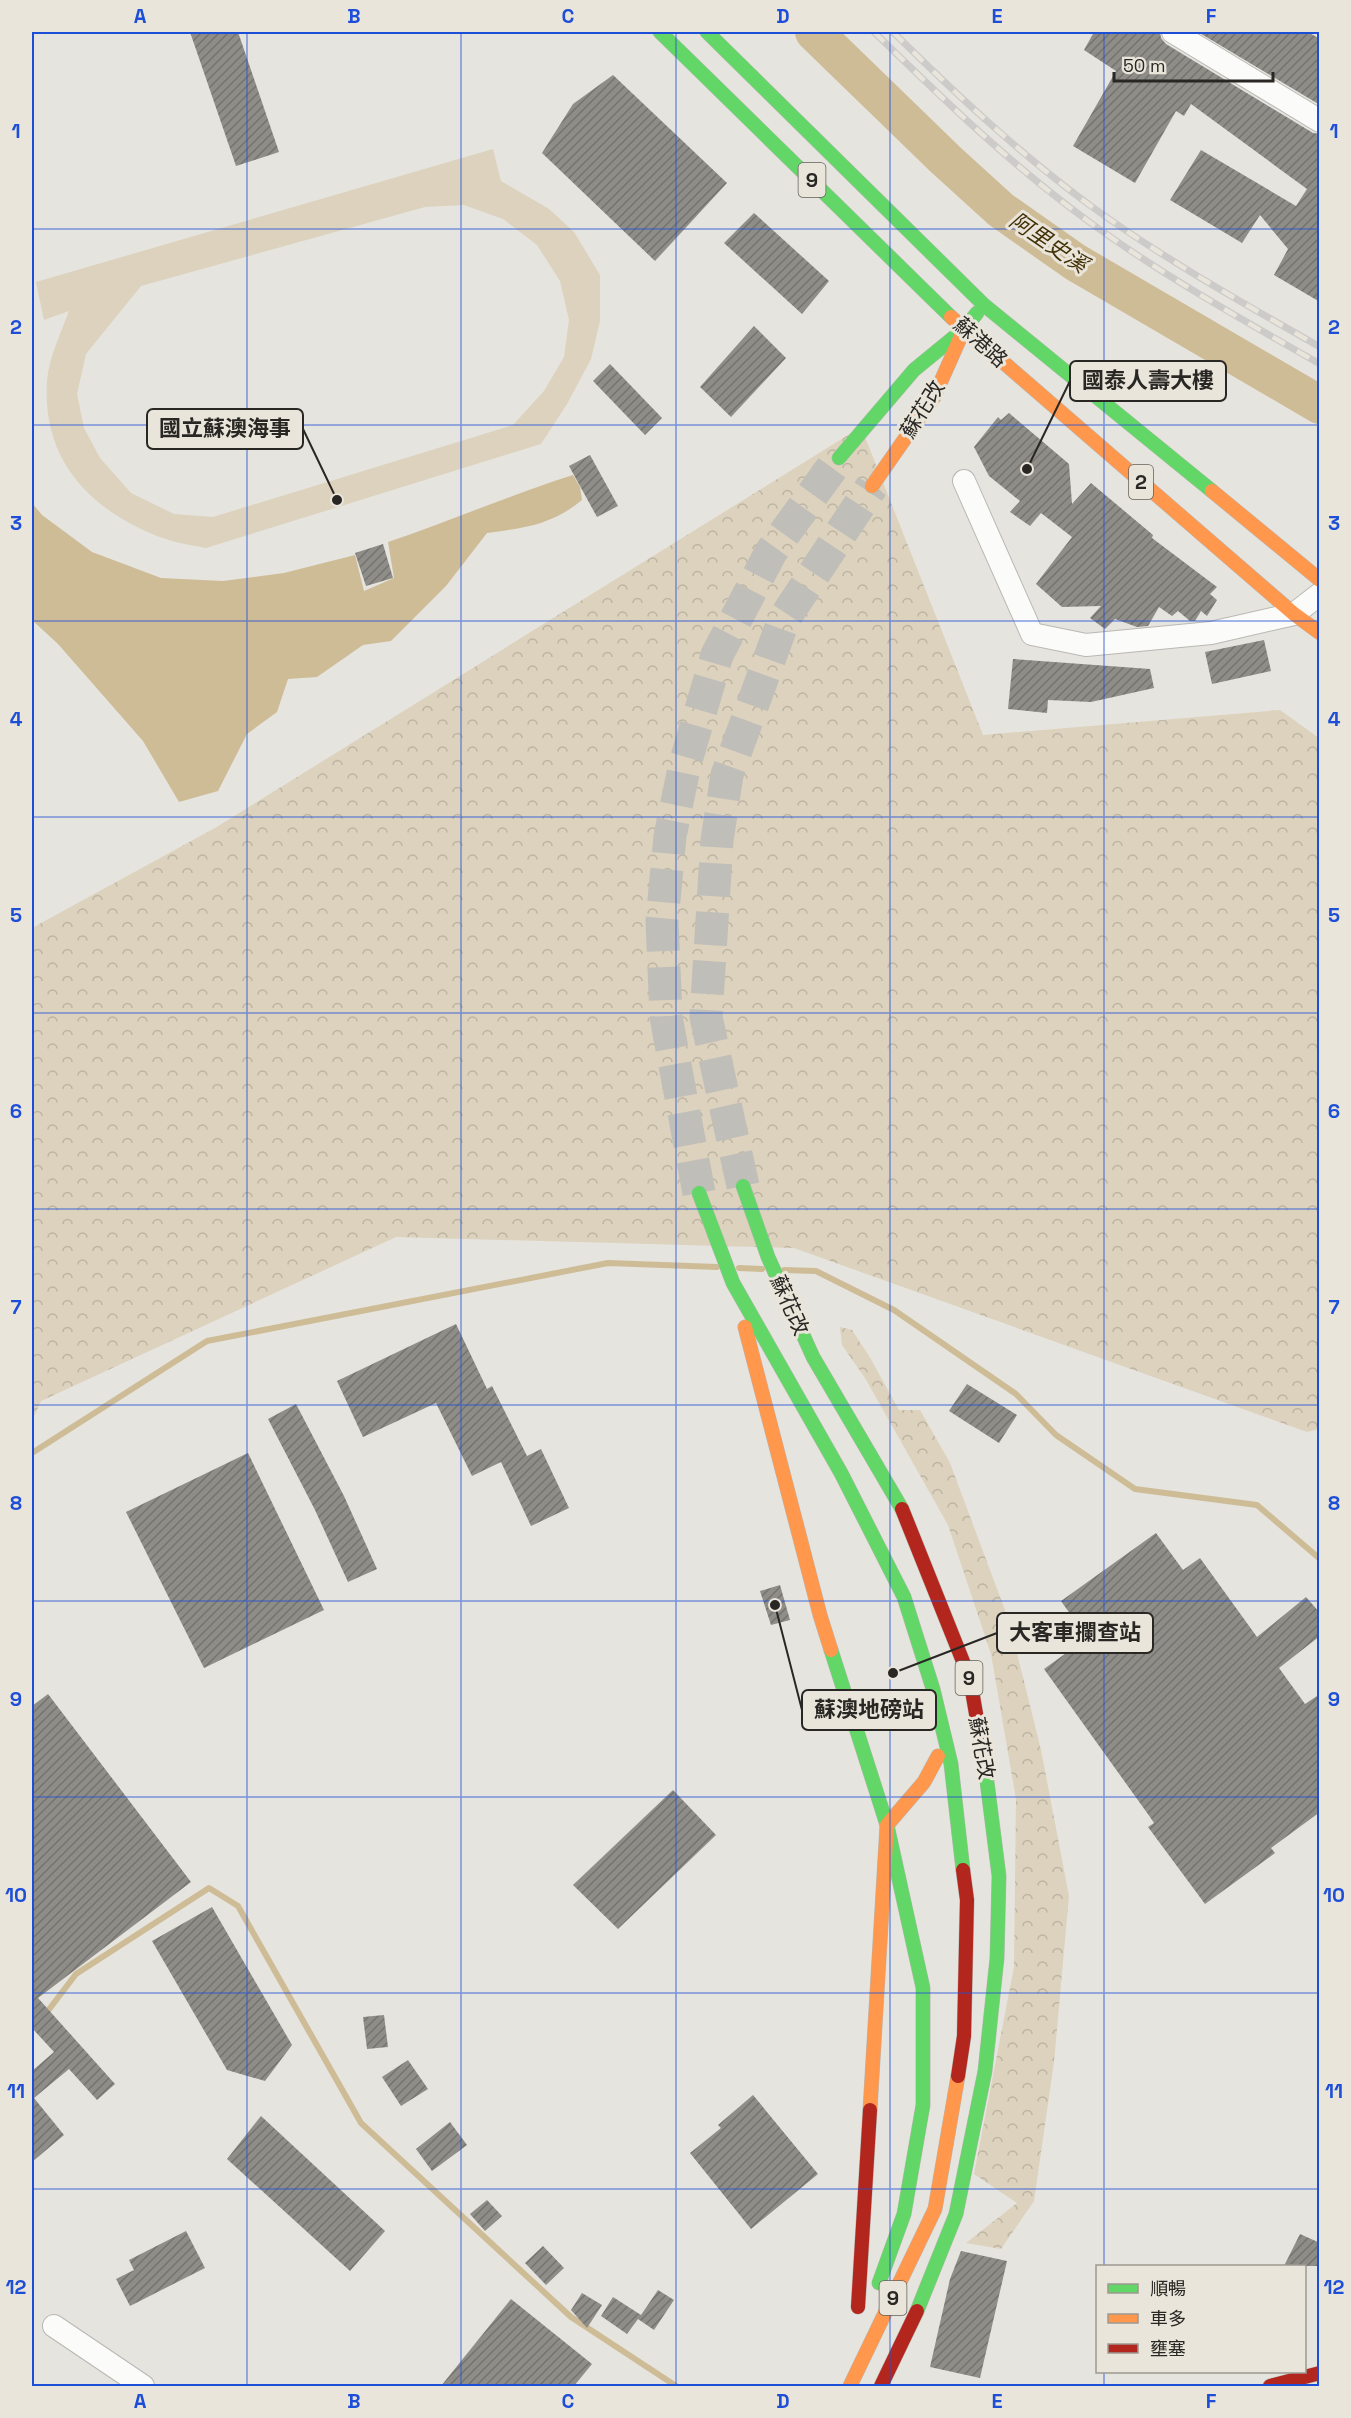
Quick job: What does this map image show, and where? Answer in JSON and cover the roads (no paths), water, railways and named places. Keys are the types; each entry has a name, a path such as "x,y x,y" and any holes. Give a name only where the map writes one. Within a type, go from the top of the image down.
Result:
{"main road":[{"name":"蘇港路","path":"660,32 964,329 1294,614 1320,633"},
{"name":"蘇港路","path":"707,32 984,305 1320,579"},
{"name":"蘇花改","path":"839,458 914,370 964,329 984,305"},
{"name":"蘇花改","path":"872,486 934,397 964,329"},
{"name":"蘇花改","path":"743,1186 768,1257 813,1357 907,1517 970,1679 989,1792 999,1888 997,1958 985,2071 956,2214 911,2326 881,2386"},
{"name":"蘇花改","path":"699,1193 733,1282 841,1473 904,1597 933,1689 951,1764 967,1900 964,2036 935,2209 850,2386"},
{"path":"733,1282 763,1352 806,1425 867,1541 913,1657 931,1718 960,1888 964,2036"},
{"path":"733,1282 820,1615 887,1825 923,1988 923,2105 904,2214 863,2322"},
{"path":"858,2307 887,1825 924,1782 938,1756"},
{"path":"837,2379 850,2354"},
{"path":"1270,2386 1320,2373"}],"street":[{"path":"1173,32 1320,121"},
{"path":"964,481 1032,634 1086,645 1211,633 1294,614 1320,594"},
{"path":"54,2326 143,2386"}],"waterway":[{"name":"阿里史溪","path":"814,32 1001,210 1075,262 1320,405"},
{"path":"32,1453 207,1341 608,1263 717,1267"},
{"path":"739,1268 762,1269"},
{"path":"784,1270 816,1271 894,1310 1016,1394 1056,1435 1135,1489 1257,1505 1320,1559"},
{"path":"44,2016 76,1974 209,1888 238,1906 361,2123 571,2317 676,2386"}],"tunnel":[{"path":"699,1193 666,1017 662,921 670,836 685,764 717,655 771,552 839,458"},
{"path":"743,1186 706,1017 717,840 727,775 784,619 872,486"}],"railway":[{"path":"874,32 1004,154 1088,221 1173,278 1320,364"},
{"path":"893,32 991,124 1095,209 1177,263 1320,347"}],"place":[{"name":"國泰人壽大樓","path":"1027,469"},
{"name":"國立蘇澳海事","path":"337,500"},
{"name":"蘇澳地磅站","path":"775,1605"},
{"name":"大客車攔查站","path":"893,1673"}]}
